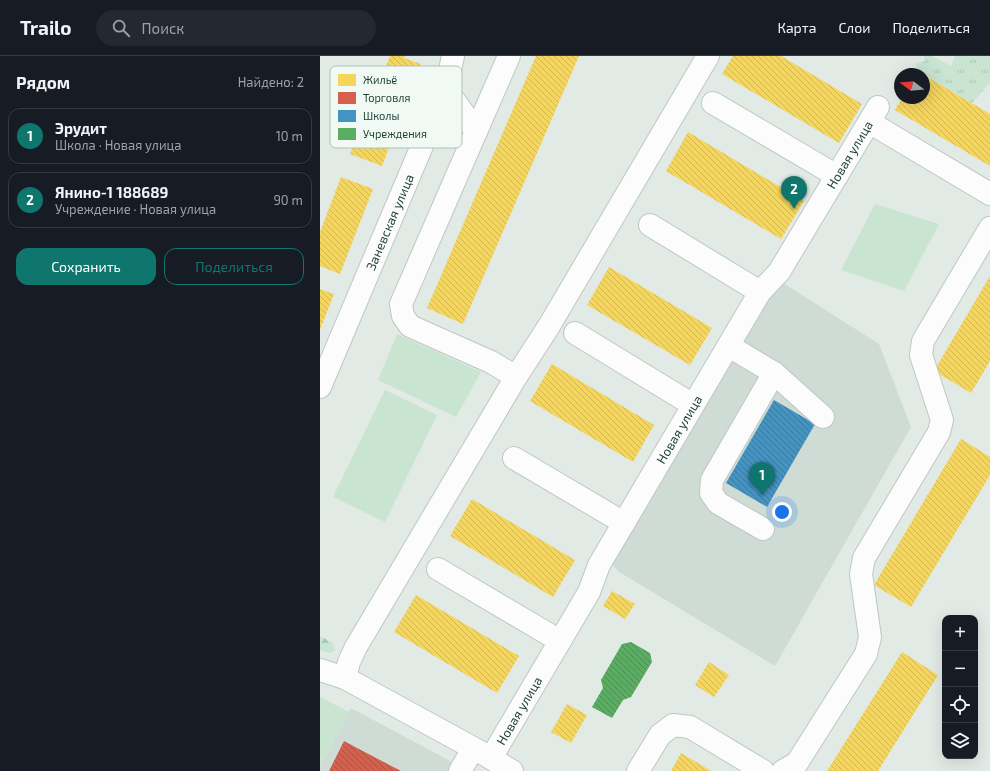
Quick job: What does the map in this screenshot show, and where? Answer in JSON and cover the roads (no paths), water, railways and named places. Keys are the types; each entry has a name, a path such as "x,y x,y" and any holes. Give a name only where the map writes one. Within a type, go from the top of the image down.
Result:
{"street":[{"name":"Заневская улица","path":"451,66 453,56"},
{"path":"508,56 401,304 403,316 410,326 491,362 516,377"},
{"path":"344,678 356,647 516,377 549,326 708,56"},
{"path":"713,103 837,176"},
{"path":"462,111 476,131"},
{"name":"Новая улица","path":"482,754 560,641 590,592 599,565 760,292 779,272 874,114 990,194"},
{"name":"Заневская улица","path":"320,387 421,148"},
{"path":"650,225 760,292"},
{"path":"783,771 797,763 866,654 870,637 861,574 864,558 939,432 942,420 921,355 923,341 990,228"},
{"path":"575,334 693,405"},
{"path":"729,346 774,373 823,417"},
{"path":"763,529 718,503 711,493 712,480 774,373"},
{"path":"514,458 624,523"},
{"path":"438,569 560,641"},
{"name":"Новая улица","path":"320,670 344,678 512,771"},
{"path":"638,771 660,735 673,725 690,727 763,771"},
{"path":"460,771 482,754"}],"place":[{"name":"Янино-1 188689","path":"794,209"},
{"name":"Эрудит","path":"762,495"}]}
